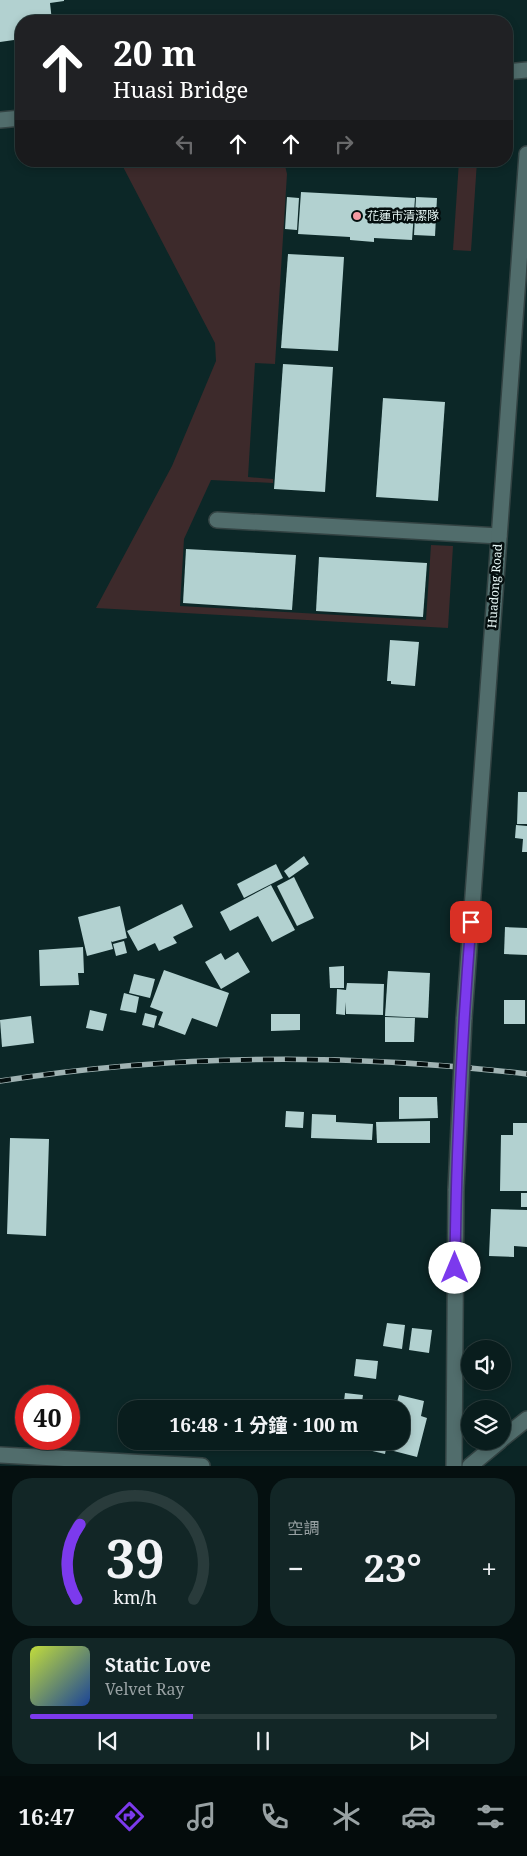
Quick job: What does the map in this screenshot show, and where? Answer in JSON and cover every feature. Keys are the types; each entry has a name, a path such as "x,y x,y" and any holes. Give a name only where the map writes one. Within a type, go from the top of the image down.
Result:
{"street":[{"path":"513,71 527,70"},
{"path":"0,120 15,119"},
{"name":"Huadong Road","path":"454,1466 456,1189 464,1018 527,154"},
{"path":"217,520 499,536"},
{"path":"511,1432 527,1419"},
{"path":"470,1466 489,1450"},
{"path":"0,1456 202,1466"}],"shaded area":[{"path":"123,167 285,167 287,174 275,364 255,363 248,477 273,479 273,483 211,480 184,539 180,606 426,620 431,545 453,546 448,628 96,608 172,466 216,361 215,343"},
{"path":"459,167 477,167 471,251 453,250"}],"building":[{"path":"0,0 64,0 50,3 51,15 15,15 15,40 0,42"},
{"name":"花蓮市清潔隊","path":"301,192 415,198 412,240 374,238 374,242 350,240 350,237 298,234"},
{"path":"287,197 299,198 297,230 285,229"},
{"path":"416,197 437,198 435,236 414,235"},
{"path":"288,254 344,257 338,351 281,348"},
{"path":"283,364 333,367 325,492 274,489"},
{"path":"383,398 445,402 438,501 376,497"},
{"path":"186,549 296,555 292,610 183,603"},
{"path":"319,557 427,563 423,617 316,611"},
{"path":"390,640 419,642 415,686 391,684 391,681 387,681"},
{"path":"518,792 527,792 527,824 517,824"},
{"path":"516,825 527,826 527,852 522,852 523,839 515,838"},
{"path":"304,856 309,864 289,878 284,871"},
{"path":"276,864 283,878 244,898 237,884"},
{"path":"294,877 314,918 297,926 277,886"},
{"path":"271,885 295,930 272,942 258,916 230,931 220,912"},
{"path":"182,904 193,927 173,937 177,943 159,951 155,943 138,951 127,931"},
{"path":"120,906 127,938 111,941 113,949 87,956 78,917"},
{"path":"505,927 527,928 527,955 504,954"},
{"path":"124,941 127,953 116,956 113,944"},
{"path":"83,947 84,973 78,973 79,985 40,986 39,950"},
{"path":"238,952 250,972 221,989 205,962 221,953 225,960"},
{"path":"344,966 344,988 330,988 329,967"},
{"path":"164,970 229,993 217,1027 192,1018 185,1035 158,1025 163,1012 150,1007"},
{"path":"388,971 430,973 428,1018 385,1016"},
{"path":"134,974 155,979 150,998 129,993"},
{"path":"347,983 384,984 383,1015 346,1014 345,1002 345,1015 336,1014 337,989 346,990"},
{"path":"124,993 139,997 136,1013 120,1010"},
{"path":"504,1000 525,1000 525,1024 504,1024"},
{"path":"90,1010 107,1014 103,1031 86,1028"},
{"path":"145,1013 157,1016 154,1028 142,1025"},
{"path":"271,1014 300,1014 300,1030 271,1031"},
{"path":"31,1016 34,1043 2,1047 0,1020"},
{"path":"385,1017 415,1018 414,1042 385,1042"},
{"path":"399,1097 437,1097 438,1118 399,1119"},
{"path":"286,1111 304,1112 303,1128 285,1127"},
{"path":"312,1114 336,1115 336,1122 373,1124 372,1140 311,1138"},
{"path":"430,1121 430,1143 377,1143 376,1122"},
{"path":"513,1123 527,1123 527,1191 500,1191 501,1135 513,1135"},
{"path":"10,1138 49,1139 46,1236 7,1234"},
{"path":"521,1193 527,1193 527,1207 521,1207"},
{"path":"491,1209 527,1210 527,1247 514,1246 514,1257 489,1256"},
{"path":"387,1323 405,1325 402,1349 383,1346"},
{"path":"412,1328 432,1330 429,1353 409,1350"},
{"path":"356,1359 378,1361 376,1379 354,1376"},
{"path":"345,1393 363,1395 362,1400 344,1400"},
{"path":"399,1395 424,1401 421,1416 427,1418 417,1457 390,1450 410,1450 410,1400 398,1400"},
{"path":"368,1450 386,1450 385,1454"}],"railway":[{"path":"0,1081 65,1072 131,1066 197,1061 263,1060 396,1062 527,1074"}],"place":[{"name":"花蓮市清潔隊","path":"357,216"}],"route":[{"path":"455,1268 456,1189 464,1018 471,922"}]}
